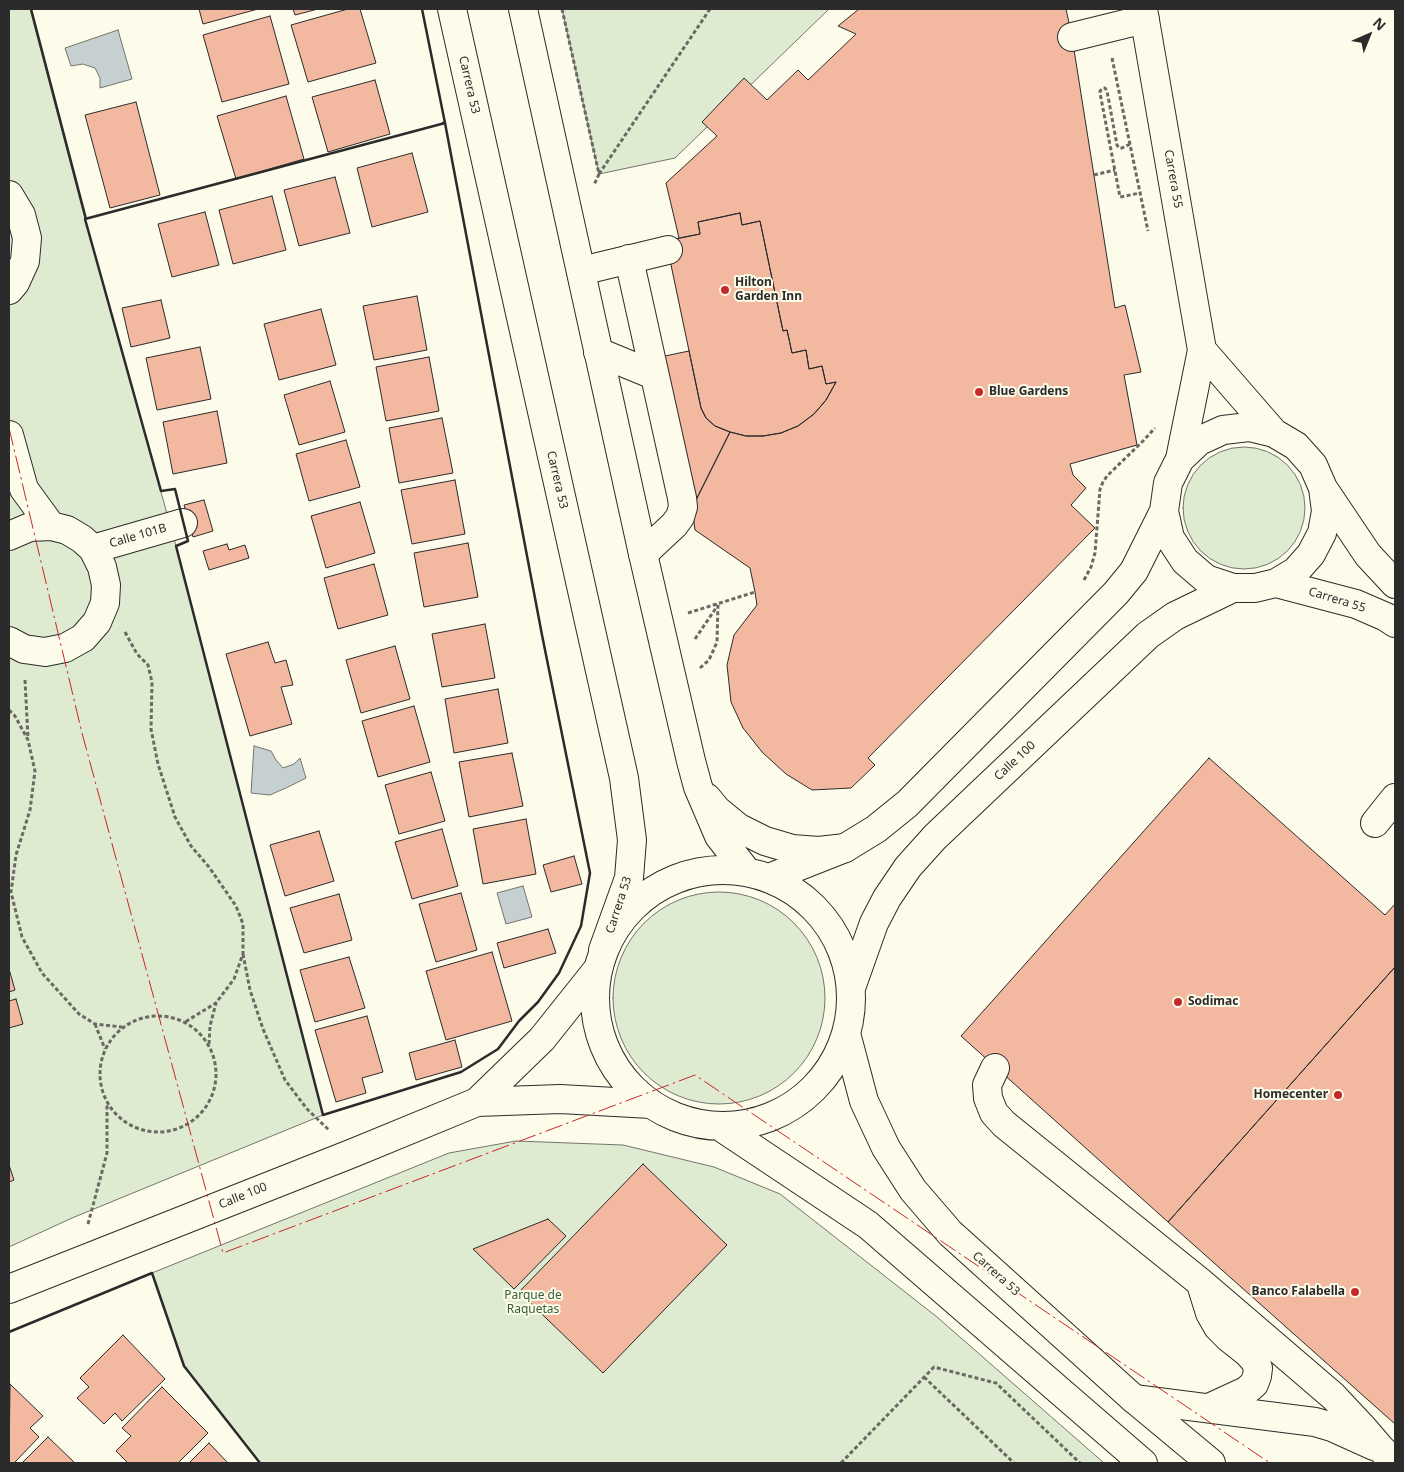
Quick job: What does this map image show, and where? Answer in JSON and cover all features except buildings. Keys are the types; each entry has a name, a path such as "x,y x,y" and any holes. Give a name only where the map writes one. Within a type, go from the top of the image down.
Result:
{"main road":[{"name":"Carrera 53","path":"452,9 624,778 632,840 629,878 600,960"},
{"path":"523,9 643,554 698,787 719,836 758,875"},
{"path":"1072,37 1106,29 1144,14"},
{"name":"Carrera 55","path":"1144,14 1202,350 1180,459"},
{"path":"9,195 21,215 26,238 25,261 15,283 9,290"},
{"path":"580,271 668,250"},
{"path":"629,259 683,507 680,517 674,525 643,554"},
{"path":"1202,350 1274,433"},
{"path":"598,352 654,375"},
{"path":"758,875 844,848 876,829 907,804 1116,593 1134,571 1164,511 1168,483 1180,459 1199,441 1223,430 1249,427 1274,433 1296,446 1313,465 1323,488 1368,554 1395,584"},
{"path":"9,435 24,489 51,526"},
{"path":"1164,511 1170,538 1185,562 1206,579 1233,588 1255,588 1276,583 1296,571 1311,554 1322,534 1326,511 1323,488"},
{"path":"10,535 24,489"},
{"name":"Calle 101B","path":"93,549 183,523"},
{"path":"10,535 30,527 51,526 67,530 82,539 93,549 102,567 106,585 105,603 97,622 83,638 65,648 45,652 16,645"},
{"name":"Carrera 55","path":"1276,583 1356,604 1395,623"},
{"name":"Calle 100","path":"852,985 874,923 887,898 908,867 935,837 1148,635 1175,616 1233,588"},
{"path":"698,787 717,810 739,828 765,841 792,849 819,851 844,848"},
{"path":"1375,823 1395,798"},
{"path":"718,870 758,875 794,891 816,909 833,932 845,958 852,985 851,1013 847,1037 832,1067 812,1092 785,1112 754,1124 721,1127 684,1121 651,1104 628,1084 610,1059 599,1031 594,1000 600,960 617,924 637,902 661,885 688,874 708,871 718,870"},
{"name":"Calle 100","path":"477,1102 542,1039 600,960"},
{"name":"Carrera 53","path":"847,1037 864,1101 886,1148 913,1190 950,1233 1134,1399 1211,1463"},
{"path":"995,1068 987,1086 988,1098 994,1113 1004,1124 1200,1282 1333,1396 1363,1428 1390,1452"},
{"name":"Calle 100","path":"9,1289 477,1102 560,1099 651,1104"},
{"path":"721,1127 868,1225 1143,1463"},
{"path":"1200,1282 1210,1313 1218,1328 1248,1353 1258,1368 1254,1384 1246,1391 1209,1408"},
{"path":"1134,1399 1315,1422 1332,1427 1390,1452"}],"path":[{"path":"562,9 599,174"},
{"path":"572,230 599,174 710,9"},
{"path":"1106,29 1150,240"},
{"path":"1130,144 1122,148 1119,148 1117,145 1107,91 1105,88 1102,88 1100,93 1120,197 1140,193"},
{"path":"1094,175 1115,170"},
{"path":"1081,585 1091,567 1095,553 1100,489 1103,482 1143,442 1158,423"},
{"path":"682,615 756,592"},
{"path":"105,603 131,640 137,654 148,665 152,682 151,728 158,764 175,817 191,846 209,867 236,906 243,924 243,954 250,990 263,1029 285,1080 307,1109 353,1153"},
{"path":"694,640 718,604"},
{"path":"694,671 709,660 714,651 718,632 718,604"},
{"path":"16,645 28,740 35,771 30,810 16,854 11,892 22,937 42,973 79,1014 95,1024 122,1027"},
{"path":"9,710 15,716 28,740"},
{"path":"209,1045 210,1026 216,1003 234,978 243,954"},
{"path":"185,1022 216,1003"},
{"path":"153,1016 170,1016 185,1022 199,1032 209,1045 215,1060 217,1077 214,1093 207,1108 195,1120 180,1128 164,1132 147,1132 131,1126 118,1116 107,1102 102,1090 101,1062 105,1049 112,1037 122,1027 137,1019 153,1016"},
{"path":"95,1024 105,1049"},
{"path":"77,1263 107,1153 107,1102"},
{"path":"841,1463 934,1367 996,1383 1080,1463"},
{"path":"924,1377 1014,1463"}],"green space":[{"path":"9,9 30,9 85,219 176,546 323,1115 72,1218 9,1247"},
{"path":"562,9 829,9 675,158 599,174"},
{"path":"1244,447 1268,451 1287,465 1301,484 1305,508 1301,532 1287,551 1268,565 1244,569 1220,565 1201,551 1187,532 1183,508 1187,484 1201,465 1220,451"},
{"path":"709,892 729,892 750,896 769,904 787,916 801,930 813,948 821,967 825,998 821,1029 813,1048 801,1066 787,1080 769,1092 750,1100 729,1104 709,1104 688,1100 669,1092 651,1080 637,1066 625,1048 617,1029 613,1008 613,988 617,967 625,948 637,930 651,916 669,904 688,896"},
{"name":"Parque de Raquetas","path":"516,1141 623,1145 714,1167 780,1194 937,1317 1104,1463 260,1463 184,1366 152,1273 449,1153"}],"shaded area":[{"path":"118,30 132,79 100,88 100,78 95,68 83,64 71,66 65,48"},
{"path":"254,746 271,751 283,768 294,764 300,758 306,778 270,795 251,793"},
{"path":"523,886 532,917 506,924 497,893"}],"wall":[{"path":"31,9 86,219"},
{"path":"422,9 445,123 443,123"},
{"path":"445,123 542,635 590,873 581,926 559,973 538,1002 519,1021 498,1049 461,1072 323,1115 176,546 188,541 175,489 161,491 85,219 445,123"},
{"path":"9,1332 152,1273 184,1366 260,1463"}],"power":[{"path":"9,428 82,733 223,1253 695,1075 1270,1463"}],"place":[{"name":"Hilton Garden Inn","path":"725,290"},
{"name":"Blue Gardens","path":"979,392"},
{"name":"Sodimac","path":"1178,1002"},
{"name":"Homecenter","path":"1338,1095"},
{"name":"Banco Falabella","path":"1355,1292"}]}
